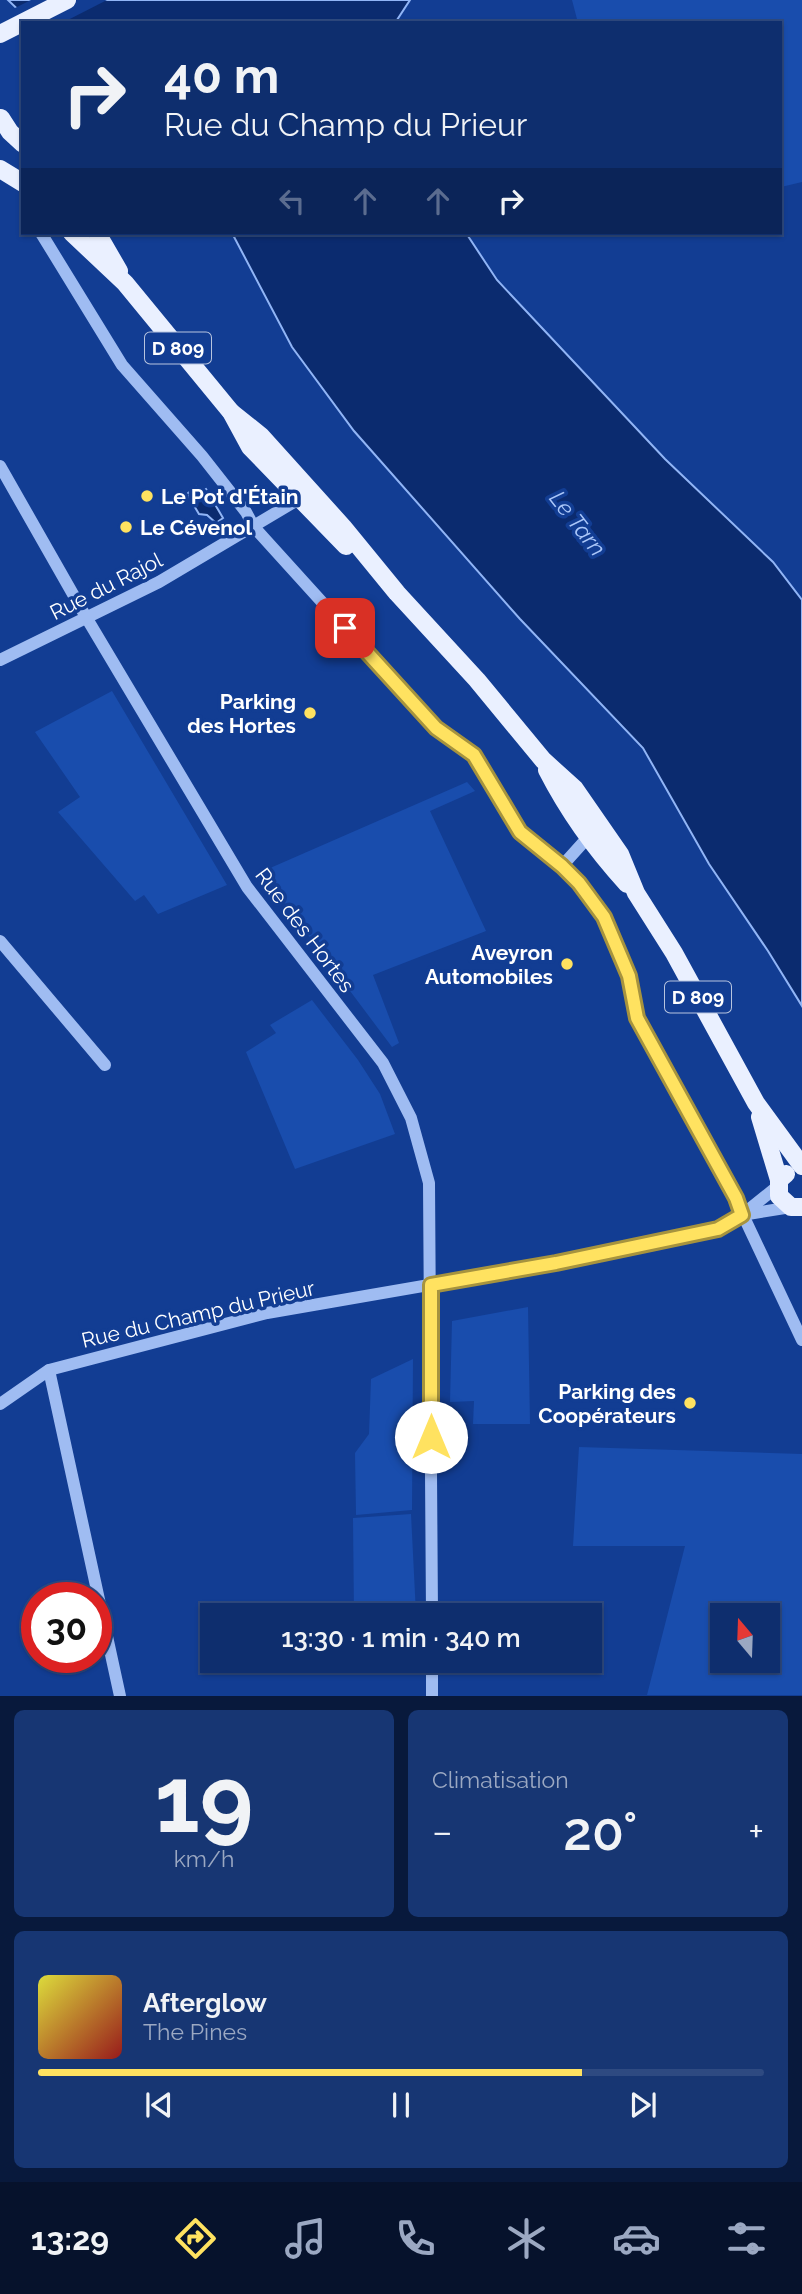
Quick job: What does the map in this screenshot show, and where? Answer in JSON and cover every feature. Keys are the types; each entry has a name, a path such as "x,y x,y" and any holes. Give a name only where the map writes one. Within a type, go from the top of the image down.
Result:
{"main road":[{"path":"25,21 67,0"},
{"path":"1,33 21,23"},
{"path":"0,114 10,132 21,142"},
{"path":"0,169 21,182"},
{"name":"D 809","path":"74,235 125,283 230,412 250,447 299,499 397,593"},
{"name":"D 809","path":"98,235 125,283"},
{"name":"D 809","path":"230,412 261,436 343,527 397,593 477,680 543,760 575,789 620,854 636,893 674,953 756,1104 802,1168"},
{"name":"D 809","path":"543,760 561,798 608,863 636,893"},
{"name":"D 809","path":"756,1104 779,1183"},
{"path":"798,1211 782,1201 779,1183 789,1171 802,1168"}],"street":[{"path":"42,235 122,365 202,456 246,512 254,527 436,728 474,755 520,832 579,883 604,917 629,976 637,1018 736,1198 802,1340"},
{"name":"Rue des Hortes","path":"0,466 86,618 247,887 383,1063 411,1118 429,1183 432,1603"},
{"name":"Rue du Rajol","path":"0,660 159,582 299,499"},
{"path":"562,866 589,836"},
{"path":"0,941 105,1065"},
{"name":"Rue du Champ du Prieur","path":"0,1404 50,1370 267,1313 556,1263 718,1229 742,1215 779,1183"},
{"name":"Rue du Champ du Prieur","path":"742,1215 798,1211"},
{"path":"50,1370 120,1696"},
{"path":"432,1673 432,1696"}],"shaded area":[{"path":"572,0 802,0 802,182 782,187 782,21 577,21"},
{"path":"112,691 227,885 158,914 144,895 135,901 58,812 80,797 35,732"},
{"path":"467,782 475,791 430,811 486,931 373,975 399,1043 392,1047 261,872"},
{"path":"312,1000 358,1060 380,1094 395,1134 295,1169 246,1052 276,1033 270,1025"},
{"path":"528,1307 530,1424 473,1424 474,1401 450,1402 452,1321"},
{"path":"413,1359 412,1510 356,1515 355,1453 369,1434 371,1379"},
{"path":"579,1447 802,1454 802,1695 647,1695 685,1546 573,1546"},
{"path":"411,1514 415,1603 354,1603 353,1518"}],"water":[{"path":"8,0 410,0 396,21 30,21"},
{"name":"Le Tarn","path":"233,235 467,235 497,280 665,459 773,562 802,600 802,1006 709,864 643,748 520,619 354,431 292,347"},
{"path":"196,487 200,492 206,489 223,518 216,523 207,515 199,514 187,494"}],"pier":[{"path":"31,0 107,0 66,21 25,21 13,9"}],"place":[{"name":"Le Pot d'Étain","path":"147,496"},
{"name":"Le Cévenol","path":"126,527"},
{"name":"Parking des Hortes","path":"310,713"},
{"name":"Aveyron Automobiles","path":"567,964"},
{"name":"Parking des Coopérateurs","path":"690,1403"}],"route":[{"path":"345,628 436,728 474,755 520,832 579,883 604,917 629,976 637,1018 736,1198 742,1215 718,1229 556,1263 431,1285 431,1437"}]}
